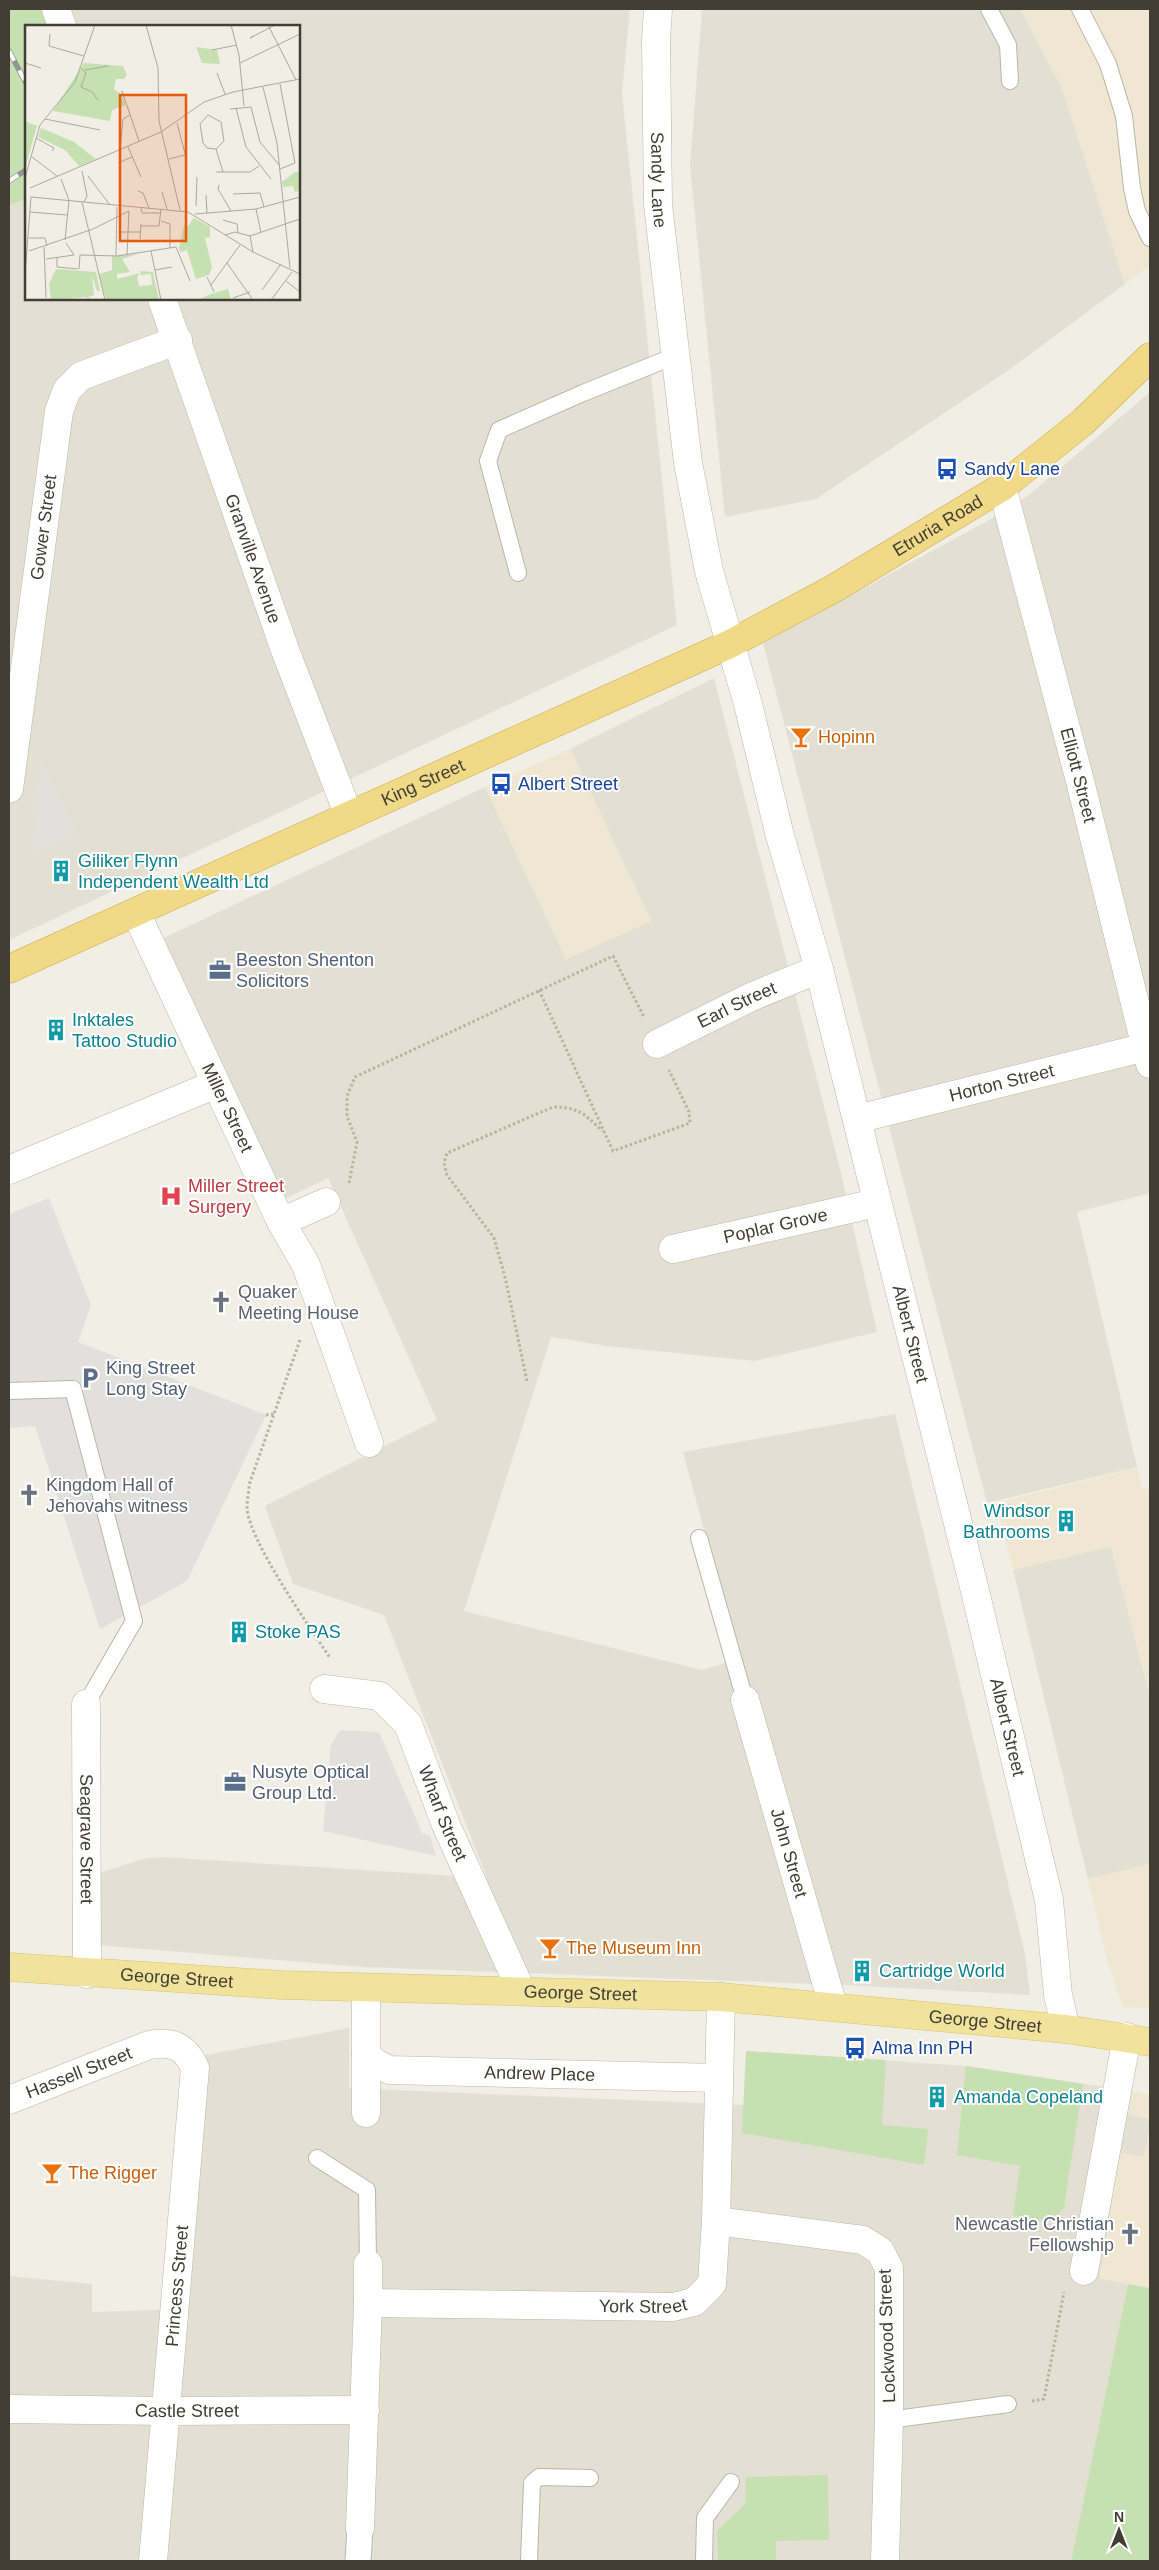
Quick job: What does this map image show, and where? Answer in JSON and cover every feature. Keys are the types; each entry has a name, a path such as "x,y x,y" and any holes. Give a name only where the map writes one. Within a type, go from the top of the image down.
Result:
{"highway":[{"name":"Etruria Road","path":"833,589 1002,487 1083,422 1150,357"},
{"name":"King Street","path":"9,969 730,644 833,589"}],"main road":[{"name":"George Street","path":"9,1967 88,1974 366,1988 521,1990 722,1997 1066,2029 1139,2040"}],"street":[{"path":"56,9 62,25"},
{"name":"Sandy Lane","path":"658,9 656,40 658,205 675,356 688,463 709,571 730,644"},
{"name":"Granville Avenue","path":"162,300 178,340 285,650 349,816"},
{"name":"Gower Street","path":"9,789 58,411 67,390 81,376 178,340"},
{"name":"Elliott Street","path":"1002,487 1080,781 1148,1056"},
{"name":"Albert Street","path":"730,644 748,704 780,836 819,969 876,1203 975,1590 1049,1900 1058,1995 1066,2029"},
{"name":"Miller Street","path":"136,913 281,1222 306,1265 368,1443"},
{"name":"Earl Street","path":"657,1044 751,997 819,969"},
{"name":"Horton Street","path":"857,1119 1148,1056"},
{"path":"9,1170 216,1084"},
{"path":"281,1222 326,1202"},
{"name":"Poplar Grove","path":"673,1248 876,1203"},
{"name":"Wharf Street","path":"324,1689 380,1696 408,1724 446,1825 521,1990"},
{"name":"John Street","path":"745,1700 833,2006"},
{"name":"Seagrave Street","path":"86,1704 88,1974"},
{"path":"366,1988 366,2113"},
{"name":"York Street","path":"368,2303 673,2307 694,2302 712,2284 716,2221 722,1997"},
{"path":"1084,2271 1139,2040"},
{"name":"Princess Street","path":"149,2045 165,2042 178,2046 190,2056 195,2068 152,2561"},
{"name":"Hassell Street","path":"9,2100 149,2045"},
{"name":"Andrew Place","path":"366,2054 374,2062 389,2070 720,2078"},
{"name":"Lockwood Street","path":"716,2221 863,2240 880,2251 889,2268 889,2420 885,2561"},
{"path":"358,2561 365,2410 368,2264"},
{"name":"Castle Street","path":"9,2409 166,2412 365,2410"}],"lane":[{"path":"989,9 1008,45 1010,81"},
{"path":"1080,9 1108,64 1124,116 1132,188 1137,211 1150,238"},
{"path":"518,573 488,461 499,430 582,393 675,356"},
{"path":"9,1391 74,1389 134,1621 86,1704"},
{"path":"699,1538 745,1700"},
{"path":"318,2158 367,2190 368,2264"},
{"path":"889,2420 1008,2404"},
{"path":"528,2561 532,2483 539,2477 590,2478"},
{"path":"704,2561 705,2518 731,2482"}],"path":[{"path":"326,1202 345,1196 354,1168 357,1142 347,1116 347,1096 354,1076 539,990 613,956 689,1112 690,1123 614,1151 539,990"},
{"path":"527,1381 506,1277 494,1238 447,1175 444,1163 447,1153 553,1107 571,1107 587,1116 605,1133"},
{"path":"316,1296 249,1485 247,1509 256,1536 281,1582 352,1692"},
{"path":"266,1415 274,1414"},
{"path":"1008,2404 1044,2399 1066,2279 1084,2271"}],"shaded area":[{"path":"51,9 630,9 622,93 677,625 9,940 9,205 25,199 25,300 300,300 300,25 58,25"},
{"path":"702,9 1020,9 1062,88 1125,284 1013,367 816,499 725,517 690,166"},
{"path":"1020,9 1150,9 1150,266 1125,284 1062,88"},
{"path":"1150,392 1150,1193 1077,1212 1137,1467 987,1503 763,643 989,520 1029,495"},
{"path":"714,678 840,1169 877,1332 755,1361 607,1346 551,1337 464,1611 702,1670 739,1659 683,1452 895,1414 1025,1954 1030,1995 845,1985 364,1967 96,1945 96,1874 143,1859 162,1857 487,1878 384,1615 293,1584 265,1506 437,1420 328,1178 276,1203 155,942 485,787 566,959 651,921 570,749"},
{"path":"570,749 651,921 566,959 485,787"},
{"path":"40,760 76,833 32,852"},
{"name":"King Street Long Stay","path":"49,1198 91,1305 78,1342 266,1415 187,1581 100,1629 35,1426 9,1428 9,1214"},
{"name":"Windsor Bathrooms","path":"1137,1468 1143,1489 1150,1488 1150,1696 1111,1546 1013,1570 996,1503"},
{"path":"1111,1546 1150,1696 1150,1864 1088,1879 1013,1570"},
{"path":"340,1730 379,1732 422,1833 430,1836 436,1856 323,1831 331,1745"},
{"path":"1150,1864 1150,2008 1123,2007 1107,1960 1088,1879"},
{"path":"349,2028 349,2088 744,2105 747,2051 966,2066 1132,2091 1128,2114 1150,2119 1150,2128 1144,2157 1120,2153 1100,2278 1128,2284 1071,2561 9,2561 9,2276 92,2284 92,2312 188,2309 206,2055"},
{"path":"1132,2091 1150,2095 1150,2119 1128,2114"},
{"path":"1150,2128 1150,2288 1100,2278 1120,2153 1144,2157"}],"green space":[{"path":"9,9 51,9 58,25 25,25 25,199 9,205"},
{"path":"746,2051 886,2060 882,2125 928,2129 924,2165 742,2133"},
{"path":"966,2066 1083,2084 1064,2208 1056,2217 1037,2220 1013,2215 1020,2166 957,2155"},
{"path":"1128,2284 1150,2288 1150,2561 1071,2561"},
{"path":"828,2475 829,2540 776,2541 776,2561 718,2561 717,2531 745,2504 746,2477"}],"railway":[{"path":"9,51 25,81"},
{"path":"9,181 25,171"}],"place":[{"name":"Sandy Lane","path":"947,469"},
{"name":"Hopinn","path":"801,737"},
{"name":"Albert Street","path":"501,784"},
{"name":"Giliker Flynn Independent Wealth Ltd","path":"61,871"},
{"name":"Beeston Shenton Solicitors","path":"220,970"},
{"name":"Inktales Tattoo Studio","path":"56,1030"},
{"name":"Miller Street Surgery","path":"171,1196"},
{"name":"Quaker Meeting House","path":"221,1302"},
{"name":"King Street Long Stay","path":"90,1378"},
{"name":"Kingdom Hall of Jehovahs witness","path":"29,1495"},
{"name":"Windsor Bathrooms","path":"1066,1521"},
{"name":"Stoke PAS","path":"239,1632"},
{"name":"Nusyte Optical Group Ltd.","path":"235,1782"},
{"name":"The Museum Inn","path":"550,1948"},
{"name":"Cartridge World","path":"862,1971"},
{"name":"Alma Inn PH","path":"855,2048"},
{"name":"Amanda Copeland","path":"937,2097"},
{"name":"The Rigger","path":"52,2173"},
{"name":"Newcastle Christian Fellowship","path":"1130,2234"}]}
